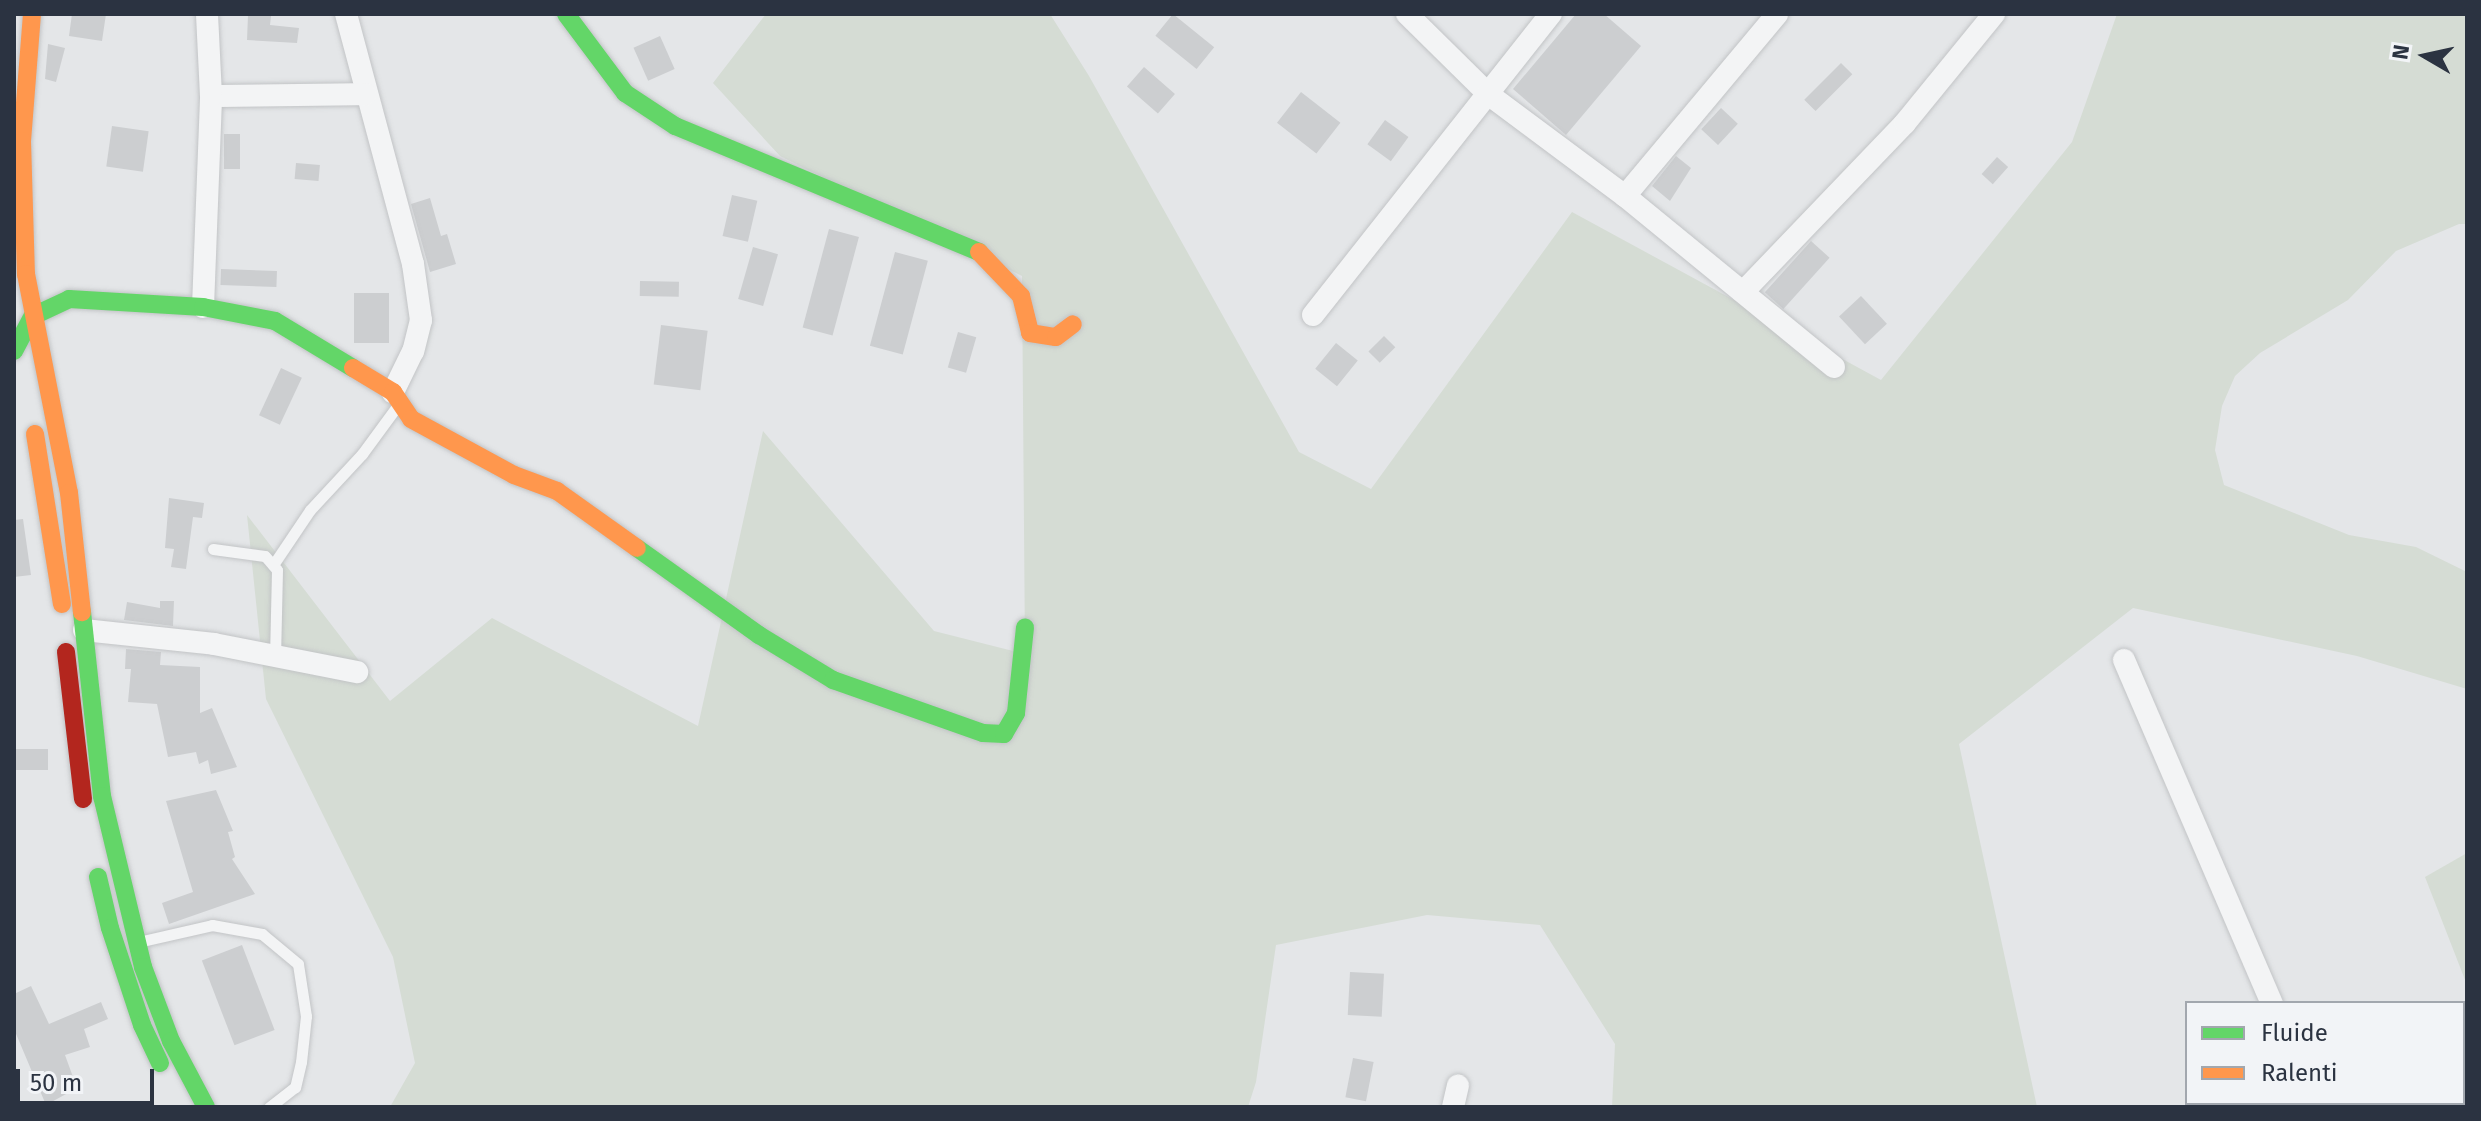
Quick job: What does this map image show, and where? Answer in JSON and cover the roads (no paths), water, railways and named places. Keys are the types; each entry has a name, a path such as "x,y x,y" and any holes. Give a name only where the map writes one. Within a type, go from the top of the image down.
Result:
{"street":[{"path":"14,14 14,29"},
{"path":"32,14 22,141 25,260 33,316 69,493 74,742 87,825"},
{"path":"203,307 211,96 207,14"},
{"path":"346,14 413,264 421,320 397,397"},
{"path":"566,14 625,93 675,126 982,253 1021,296 1030,333 1056,337 1073,324"},
{"path":"1407,14 1488,94 1625,196 1834,367"},
{"path":"1313,315 1551,14"},
{"path":"1625,196 1777,14"},
{"path":"1743,292 1905,123 1994,14"},
{"path":"211,96 365,94"},
{"path":"15,345 33,316 69,299 203,307 275,321 397,397 411,419 514,475 557,491 759,635 833,680 983,733 1004,734 1016,713 1025,627"},
{"path":"14,322 15,345 23,372"},
{"path":"32,417 102,796 136,942 171,1041 206,1107"},
{"path":"70,627 214,644 357,672"},
{"path":"2124,660 2271,1001"},
{"path":"93,853 110,928 142,1025 170,1085"}],"lane":[{"path":"273,565 310,510 362,454 397,397"},
{"path":"213,549 265,556 277,570 275,656"},
{"path":"136,942 212,925 262,934 298,964 306,1016 301,1062 295,1087 269,1107"}]}
